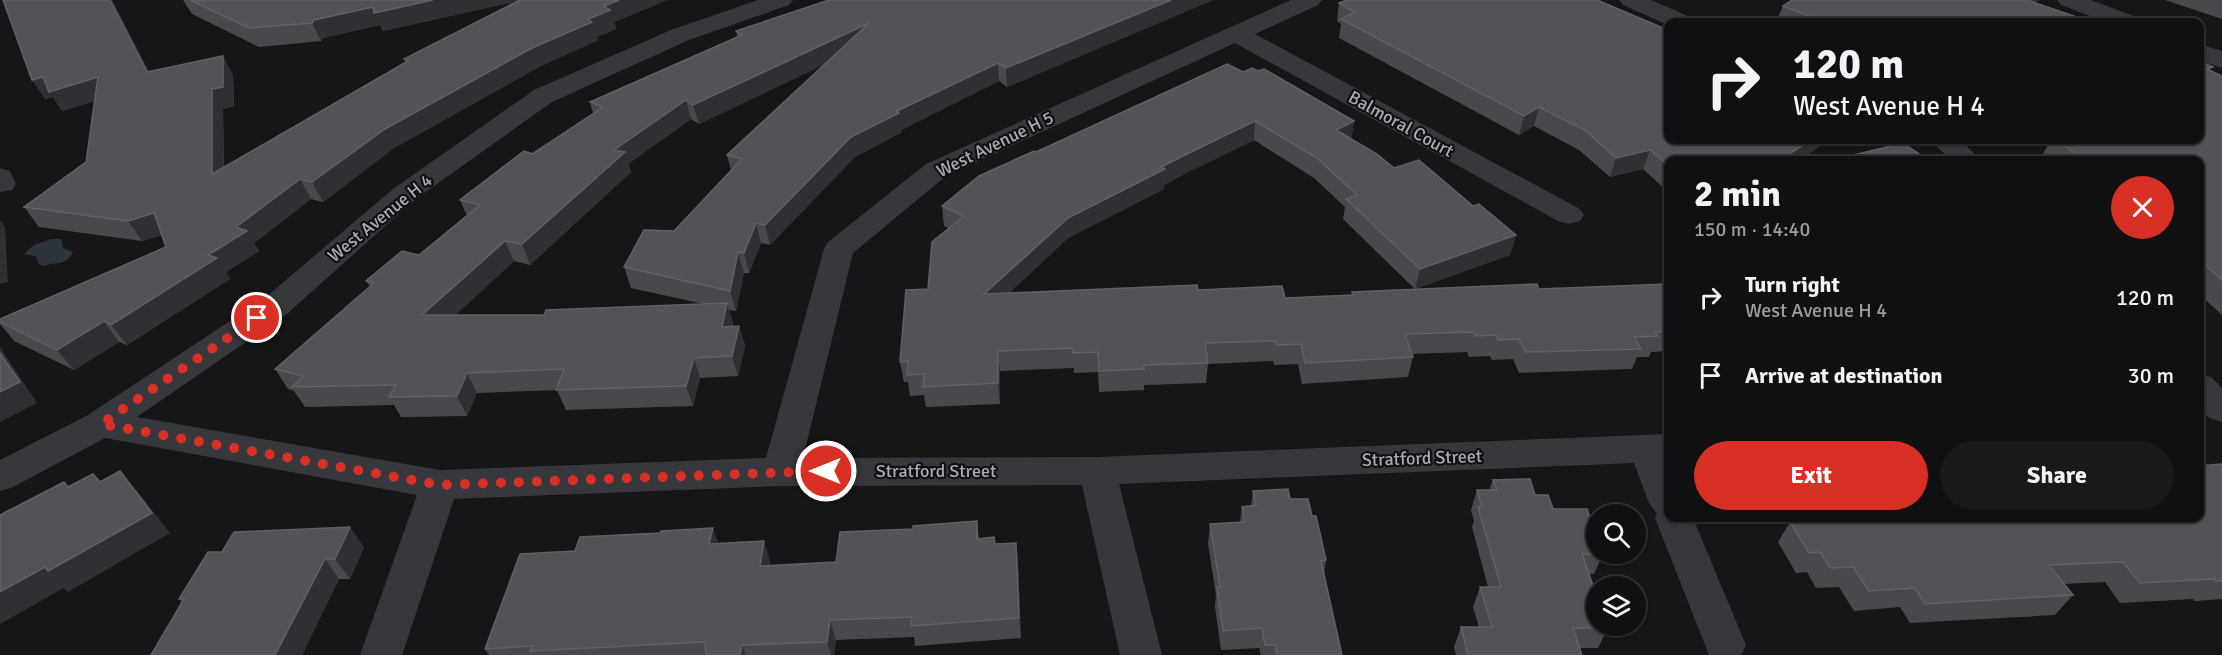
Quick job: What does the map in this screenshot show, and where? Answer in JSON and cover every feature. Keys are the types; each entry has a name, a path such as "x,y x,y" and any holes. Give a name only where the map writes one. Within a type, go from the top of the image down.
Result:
{"street":[{"name":"West Avenue H 4","path":"0,477 101,424 277,305 403,195 543,96 680,35 781,0"},
{"name":"West Avenue H 5","path":"781,472 839,249 936,170 1311,0"},
{"path":"1631,0 1672,18"},
{"path":"2069,0 2116,18"},
{"name":"Balmoral Court","path":"1234,33 1569,215"},
{"path":"2204,53 2222,60"},
{"path":"1949,144 1962,156"},
{"path":"2204,391 2222,409"},
{"path":"2204,417 2222,416"},
{"name":"Stratford Street","path":"101,424 440,485 781,472 1097,471 1657,449"},
{"path":"1657,449 1664,483"},
{"path":"1097,471 1141,655"},
{"path":"381,655 440,485"},
{"path":"1676,522 1725,645"}],"shaded area":[{"path":"51,239 61,239 63,248 73,252 67,260 43,266 38,263 36,256 24,254 34,245"}],"building":[{"path":"3,0 110,0 147,72 223,56 223,87 212,89 212,174 408,61 404,59 520,0 619,0 604,6 610,10 588,19 592,22 532,48 385,129 312,182 300,179 236,227 247,231 208,255 217,258 111,325 104,321 57,350 0,322 0,319 166,247 154,213 128,221 24,207 86,162 98,77 49,92 43,77 32,80"},
{"path":"190,0 433,0 374,13 373,7 314,20 312,23 249,28"},
{"path":"829,0 1171,0 1006,68 998,63 897,111 899,113 851,137 765,225 756,223 744,253 738,252 730,291 624,267 644,230 674,231 742,159 727,155 869,23 693,105 686,100 614,150 625,152 522,244 505,241 422,315 544,315 546,310 727,303 722,327 739,326 732,356 694,358 686,386 556,390 564,369 467,373 457,396 389,397 396,385 292,387 303,376 275,369 374,283 366,281 402,251 419,255 480,205 460,200 524,151 533,154 603,107 590,102 742,35 736,31"},
{"path":"1347,0 1597,0 1664,28 1664,144 1805,144 1786,156 1664,156 1664,162 1650,150 1616,158 1585,130 1539,107 1524,116 1341,19 1355,12 1339,3"},
{"path":"1792,0 2027,0 2079,18 1814,18 1783,6"},
{"path":"2204,63 2213,67 2207,69 2222,76 2222,280 2204,264 2204,156 2078,156 2062,144 2204,144"},
{"path":"1227,64 1243,72 1252,68 1258,71 1264,69 1354,121 1336,130 1377,154 1394,168 1419,160 1473,206 1479,204 1516,235 1420,269 1346,199 1357,195 1317,158 1255,121 1161,167 1165,169 1068,218 984,294 1197,285 1198,290 1282,286 1285,298 1353,295 1352,292 1537,284 1539,289 1664,284 1664,331 1655,332 1658,336 1634,337 1641,349 1525,352 1519,339 1498,340 1496,335 1475,336 1473,332 1405,334 1413,357 1305,363 1301,344 1277,345 1276,341 1205,343 1208,363 1144,365 1144,369 1099,371 1098,352 1073,353 1073,348 998,351 998,383 923,387 924,374 907,375 908,361 900,362 906,290 928,289 932,242 964,216 942,206 979,176"},
{"path":"1904,144 1922,156 1849,156"},
{"path":"0,353 20,382 0,392"},
{"path":"2222,464 2222,581 2214,579 2140,583 2123,562 2049,565 2073,595 1925,604 1915,588 1869,591 1853,567 1830,568 1820,552 1809,553 1790,522 2204,522 2204,466"},
{"path":"120,471 152,513 48,571 45,567 0,592 0,515 64,482 68,487 93,474 100,482"},
{"path":"1530,479 1535,495 1548,495 1553,509 1586,509 1586,554 1582,554 1590,576 1586,576 1586,628 1573,628 1582,655 1468,655 1461,627 1492,627 1480,587 1501,587 1478,507 1482,507 1477,490 1497,490 1493,480"},
{"path":"1288,489 1290,499 1308,499 1312,516 1316,516 1326,560 1321,561 1342,655 1277,655 1275,645 1265,645 1262,628 1223,631 1217,587 1220,587 1210,524 1245,522 1242,507 1256,505 1253,491"},
{"path":"977,521 977,539 994,537 995,544 1016,543 1019,618 911,626 912,617 830,620 827,642 742,645 740,655 706,655 705,642 530,651 532,646 485,649 520,554 575,551 580,537 713,528 709,544 764,541 760,566 836,562 840,532 913,529 913,526"},
{"path":"350,527 335,559 325,559 275,655 151,655 184,599 179,599 208,552 222,552 234,532"}],"route":[{"path":"257,318 101,424 440,485 826,471"}]}
